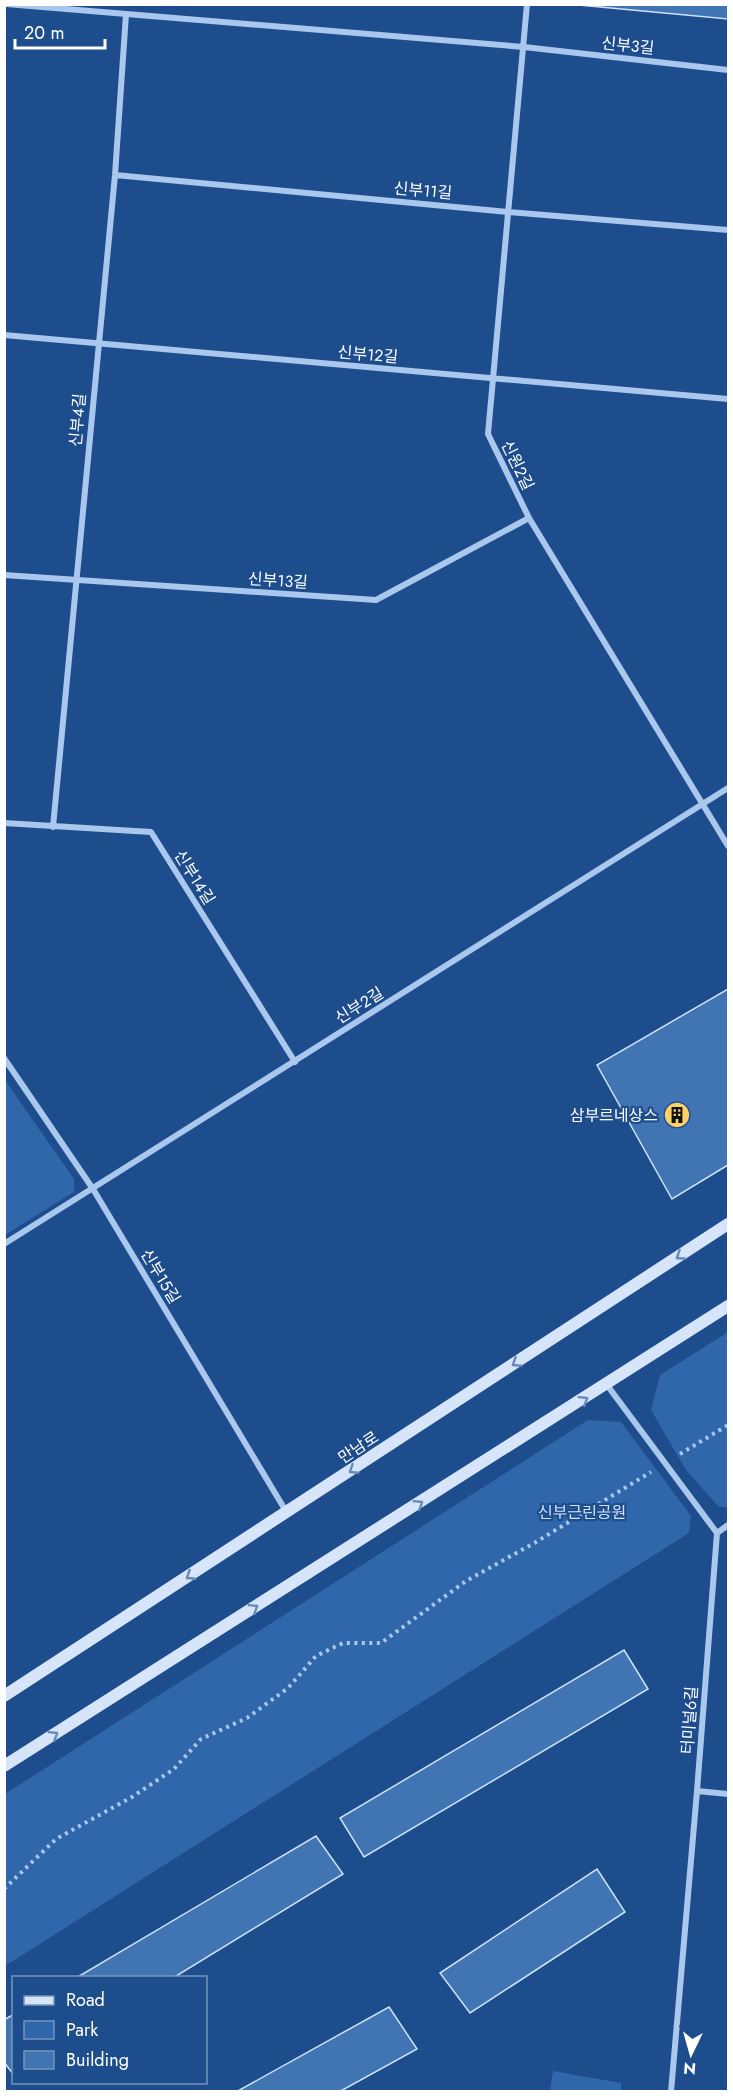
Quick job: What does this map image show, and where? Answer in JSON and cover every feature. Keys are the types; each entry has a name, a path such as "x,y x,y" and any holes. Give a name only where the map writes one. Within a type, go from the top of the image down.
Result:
{"main road":[{"name":"만남로","path":"4,1696 729,1224"},
{"path":"4,1766 729,1306"}],"street":[{"name":"신부3길","path":"6,4 524,48 729,70"},
{"name":"신원2길","path":"527,4 488,434 529,518 729,846"},
{"name":"신부4길","path":"53,827 97,344 115,175 126,14"},
{"name":"신부11길","path":"115,175 729,230"},
{"name":"신부12길","path":"4,335 729,399"},
{"name":"신부13길","path":"4,575 376,600 529,518"},
{"name":"신부2길","path":"4,1244 729,788"},
{"name":"신부14길","path":"4,823 151,832 295,1062"},
{"name":"신부15길","path":"4,1058 93,1189 287,1513"},
{"path":"606,1385 717,1533 729,1525"},
{"name":"터미널6길","path":"670,2091 717,1533"},
{"path":"697,1791 729,1794"}],"path":[{"path":"4,1889 56,1839 132,1797 174,1769 201,1739 247,1718 288,1688 316,1656 343,1643 381,1643 466,1581 536,1542 729,1425"}],"green space":[{"path":"5,1080 74,1179 74,1192 5,1235"},
{"path":"728,1332 728,1508 718,1506 686,1470 651,1410 660,1375"},
{"name":"신부근린공원","path":"588,1420 621,1422 691,1516 689,1533 5,1966 5,1794"},
{"path":"553,2071 621,2083 621,2091 550,2091"}],"building":[{"path":"728,4 728,19 579,5"},
{"name":"삼부르네상스","path":"728,989 728,1165 672,1199 597,1065"},
{"path":"624,1650 648,1689 364,1857 340,1818"},
{"path":"316,1836 343,1874 176,1976 79,1976"},
{"path":"597,1869 625,1912 470,2013 440,1973"},
{"path":"389,2007 417,2049 339,2092 236,2092"},
{"path":"12,2015 12,2073 4,2062 4,2020"}],"place":[{"name":"삼부르네상스","path":"677,1115"}]}
